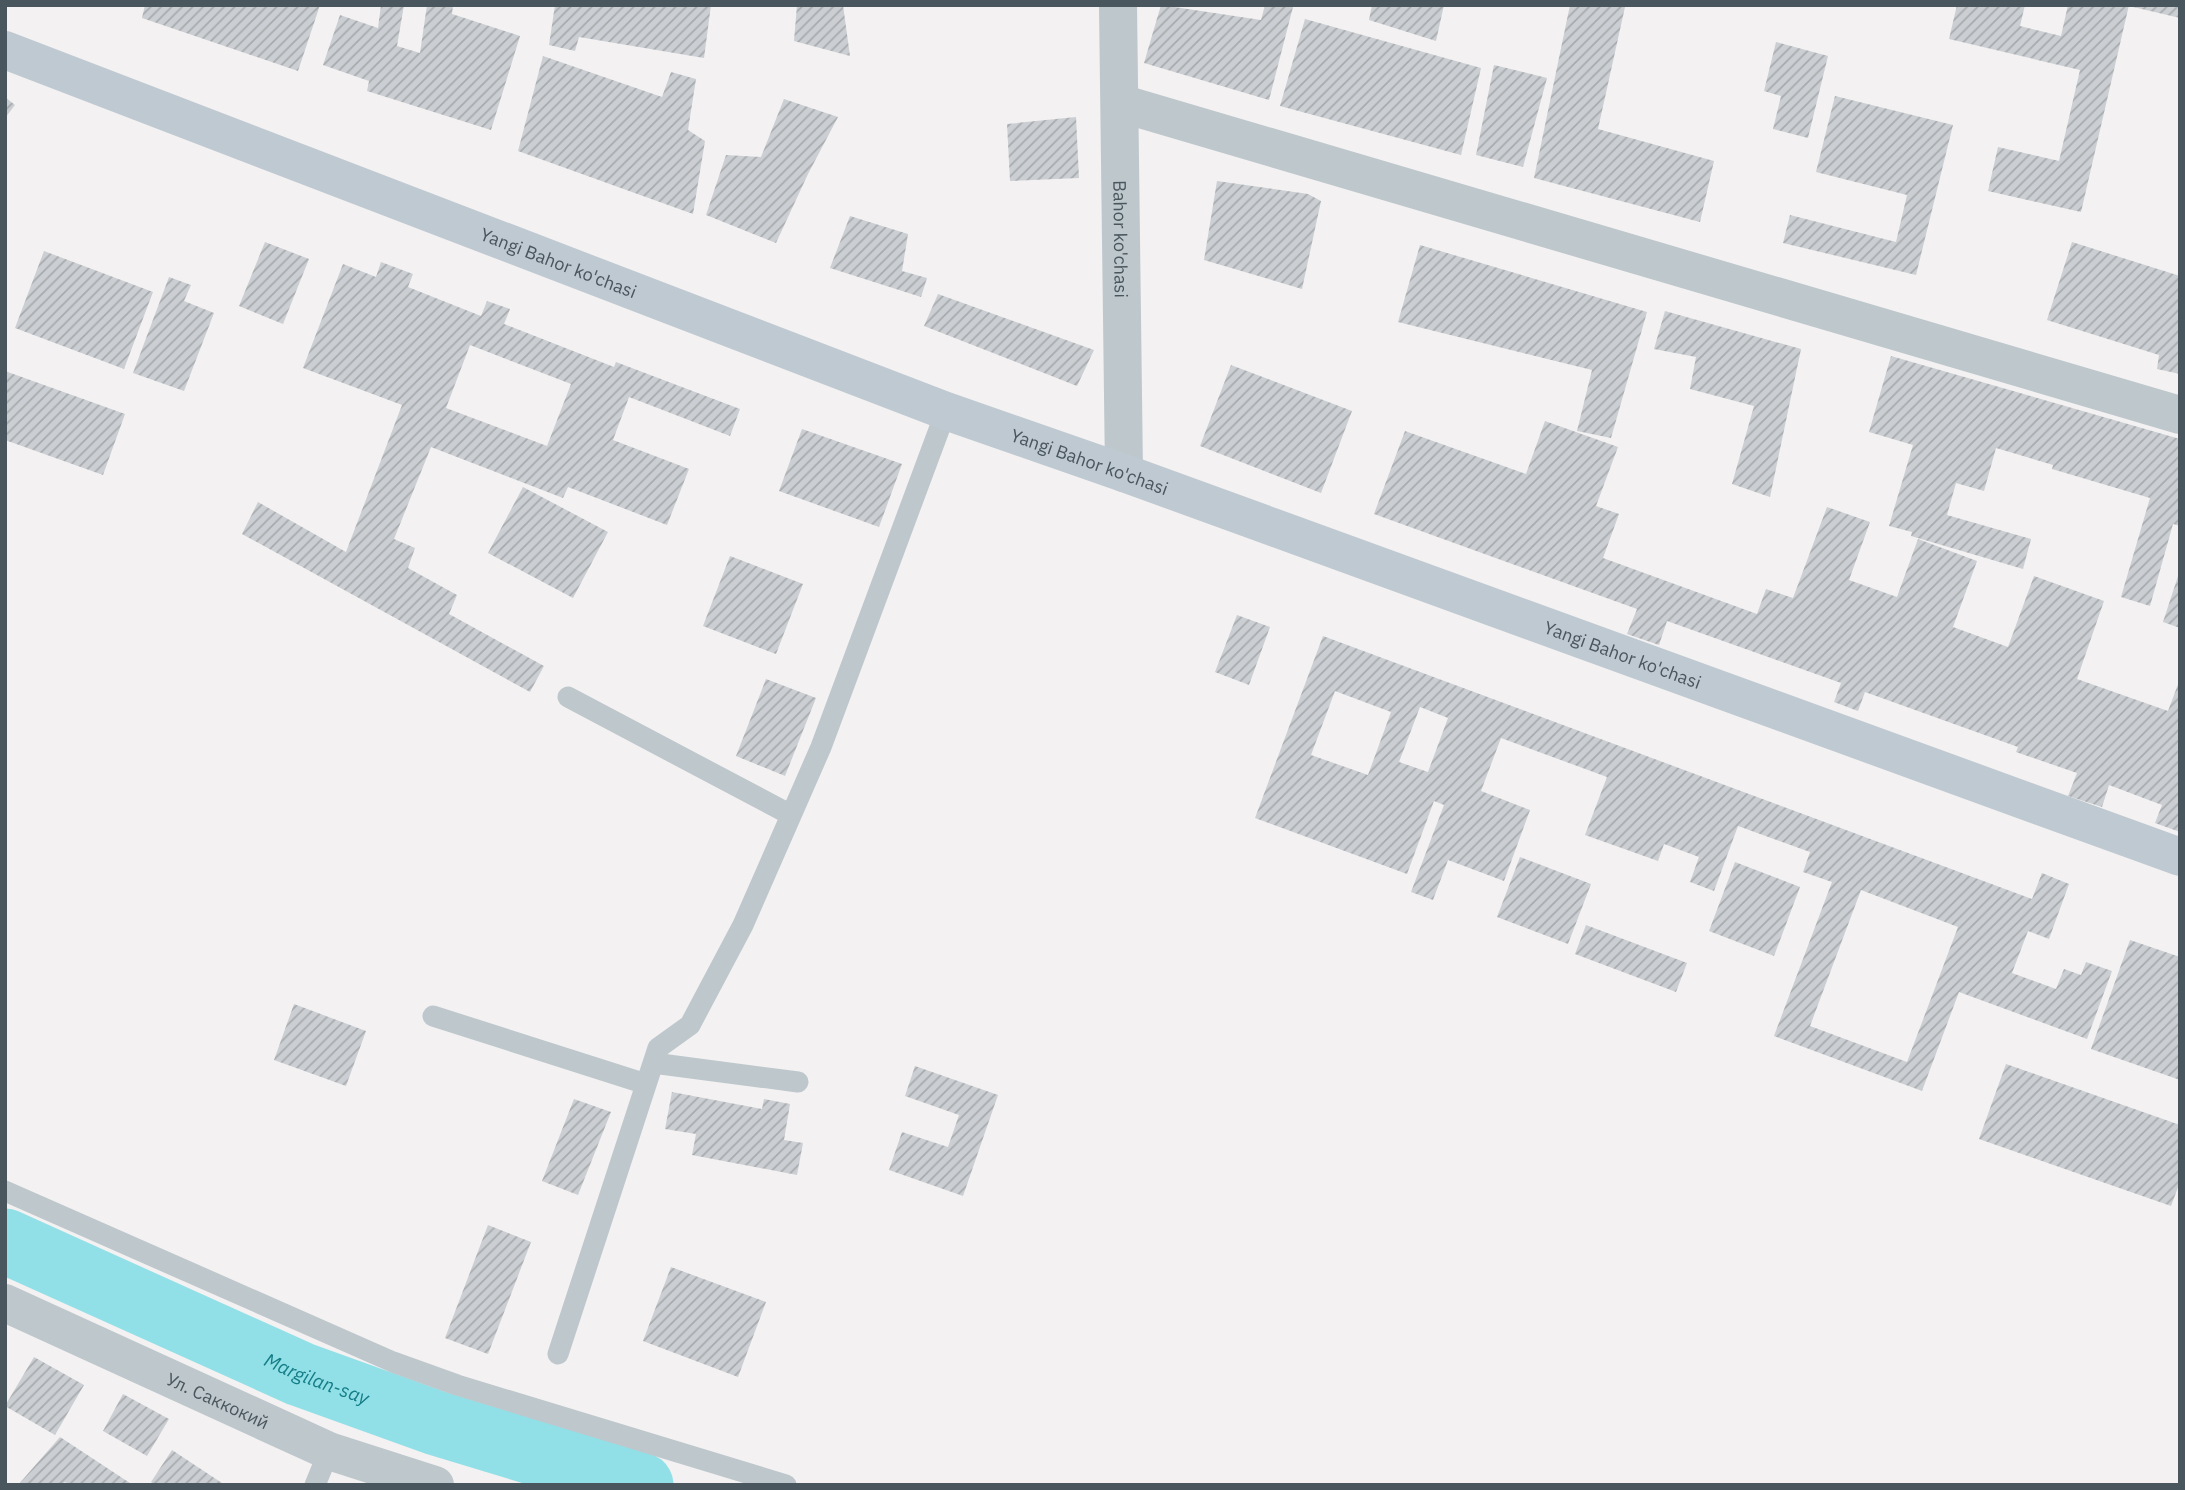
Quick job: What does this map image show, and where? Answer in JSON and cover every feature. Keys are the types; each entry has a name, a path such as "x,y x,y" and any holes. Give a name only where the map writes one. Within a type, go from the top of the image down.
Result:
{"street":[{"name":"Bahor ko'chasi","path":"1118,5 1124,473"},
{"name":"Yangi Bahor ko'chasi","path":"5,50 946,411 1124,473 2180,857"},
{"path":"1120,103 2180,415"},
{"name":"Ул. Саккокий","path":"5,1303 322,1468 435,1485"}],"lane":[{"path":"558,1354 658,1048 690,1025 743,925 821,747 946,411"},
{"path":"568,697 791,815"},
{"path":"433,1016 646,1084"},
{"path":"653,1063 798,1082"},
{"path":"5,1191 393,1362 457,1385 786,1485"}],"building":[{"path":"145,5 320,5 298,71 142,18"},
{"path":"381,5 404,5 397,46 420,53 427,5 453,5 452,14 520,36 491,130 367,91 369,81 323,65 340,15 378,28"},
{"path":"555,5 711,5 704,58 579,37 575,51 549,45"},
{"path":"797,5 843,5 850,56 794,41"},
{"path":"1161,5 1261,20 1265,5 1293,7 1269,100 1144,63"},
{"path":"1372,5 1444,5 1436,41 1369,20"},
{"path":"1570,5 1625,7 1598,129 1714,161 1700,222 1534,178"},
{"path":"1957,5 2025,5 2020,26 2061,36 2068,5 2129,5 2081,212 1988,191 1998,147 2059,161 2080,70 1949,39"},
{"path":"2180,5 2180,18 2129,6"},
{"path":"1305,19 1481,68 1461,155 1280,106"},
{"path":"1776,42 1828,56 1808,138 1773,129 1781,96 1764,91"},
{"path":"543,56 662,97 671,72 696,79 688,130 705,141 693,214 518,151"},
{"path":"1494,65 1547,78 1523,167 1476,155"},
{"path":"1835,96 1953,125 1916,275 1783,243 1790,215 1896,242 1907,195 1816,172"},
{"path":"5,97 15,105 5,118"},
{"path":"784,99 838,117 776,243 706,215 726,155 761,157"},
{"path":"1076,117 1079,178 1010,181 1007,124"},
{"path":"1217,181 1308,194 1321,201 1302,289 1204,260"},
{"path":"850,216 908,234 902,271 927,278 921,297 830,268"},
{"path":"265,242 309,259 283,324 239,306"},
{"path":"2072,242 2180,276 2180,374 2157,369 2159,355 2047,320"},
{"path":"1420,245 1647,312 1611,438 1577,431 1592,370 1398,322"},
{"path":"44,251 153,292 124,369 15,328"},
{"path":"381,262 413,274 408,287 481,316 487,301 510,309 504,324 614,367 616,362 740,409 730,436 629,397 613,440 689,469 667,525 568,487 563,498 431,447 394,539 415,548 408,568 457,595 449,614 544,666 530,692 242,534 258,502 346,552 402,405 303,368 343,264 376,277","holes":["470,345 571,384 547,446 446,408"]},
{"path":"169,277 191,285 184,301 214,313 184,391 133,373"},
{"path":"938,294 1094,350 1077,386 924,326"},
{"path":"1665,311 1801,349 1770,497 1732,484 1754,406 1690,389 1696,357 1654,349"},
{"path":"1891,356 2180,439 2180,526 2173,524 2150,606 2121,597 2150,498 2052,469 2053,465 1996,448 1984,491 1956,483 1947,515 2031,539 2023,569 1911,536 1912,532 1889,526 1913,445 1869,432"},
{"path":"1231,365 1352,411 1321,493 1200,446"},
{"path":"5,371 125,414 103,475 5,440"},
{"path":"1545,421 1618,447 1596,506 1619,514 1603,558 1757,614 1766,589 1793,598 1827,507 1870,522 1849,580 1897,597 1918,539 1977,561 1953,627 2008,647 2034,576 2104,601 2077,679 2168,711 2180,679 2180,832 2155,823 2162,805 2109,785 2102,807 2068,796 2077,773 2016,752 2018,747 1865,692 1858,711 1834,702 1841,683 1667,621 1659,645 1627,634 1637,609 1374,514 1405,431 1526,474"},
{"path":"802,429 902,464 879,527 779,491"},
{"path":"523,487 608,532 573,598 488,553"},
{"path":"730,556 803,584 776,654 703,626"},
{"path":"2180,573 2180,628 2163,622"},
{"path":"1237,615 1270,627 1249,685 1215,672"},
{"path":"1323,636 2032,899 2042,873 2069,884 2049,939 2028,931 2012,973 2056,989 2064,969 2081,975 2086,962 2112,971 2087,1039 1959,992 1922,1091 1774,1036 1832,882 1803,872 1810,852 1738,826 1714,891 1690,882 1699,857 1664,844 1658,861 1585,835 1607,777 1501,738 1481,791 1530,810 1504,881 1448,860 1433,900 1411,892 1444,805 1434,801 1407,874 1255,818","holes":["1335,691 1391,712 1368,775 1311,755","1420,707 1448,718 1428,772 1399,762","1861,890 1958,927 1907,1062 1810,1026"]},
{"path":"766,679 816,698 785,776 736,756"},
{"path":"1520,857 1591,884 1568,944 1497,917"},
{"path":"1735,862 1800,887 1774,956 1709,931"},
{"path":"1586,925 1687,963 1676,992 1575,954"},
{"path":"2130,940 2180,957 2180,1080 2091,1049"},
{"path":"294,1004 366,1031 346,1086 274,1060"},
{"path":"2006,1064 2180,1125 2180,1182 2171,1206 1979,1139"},
{"path":"915,1066 998,1095 963,1196 889,1170 902,1132 948,1147 959,1115 905,1096"},
{"path":"672,1092 762,1109 764,1099 790,1104 784,1140 803,1143 797,1175 692,1155 696,1134 665,1129"},
{"path":"574,1099 611,1112 578,1195 542,1181"},
{"path":"488,1225 531,1242 488,1354 445,1338"},
{"path":"671,1267 766,1302 738,1377 643,1341"},
{"path":"34,1357 84,1385 55,1435 5,1406"},
{"path":"123,1394 169,1419 147,1456 103,1431"},
{"path":"60,1437 133,1485 69,1485 65,1482 62,1485 18,1485"},
{"path":"172,1450 222,1483 221,1485 155,1485 151,1482"}],"waterway":[{"name":"Margilan-say","path":"5,1241 300,1374 436,1423 641,1485"}]}
